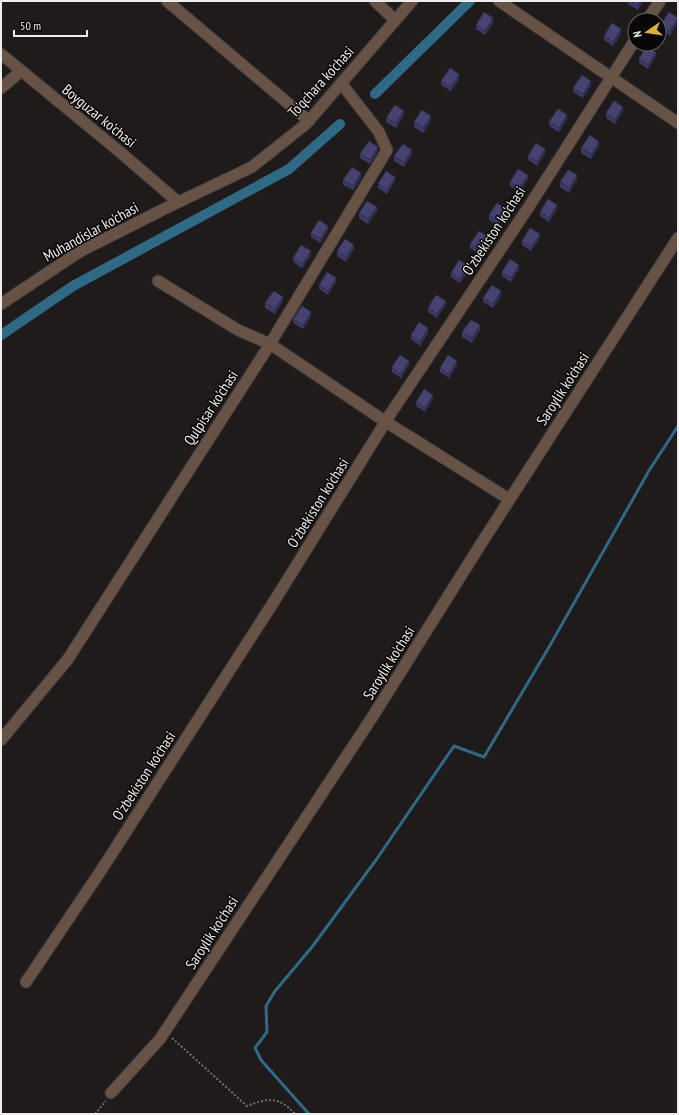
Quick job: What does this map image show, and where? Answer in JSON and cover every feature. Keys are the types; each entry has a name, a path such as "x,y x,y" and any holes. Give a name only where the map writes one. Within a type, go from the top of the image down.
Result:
{"street":[{"path":"167,1 309,121"},
{"path":"375,1 395,20"},
{"name":"To'qchara ko'chasi","path":"178,202 252,167 309,121 412,1"},
{"path":"499,1 678,123"},
{"path":"653,12 660,1"},
{"name":"O'zbekiston ko'chasi","path":"26,982 102,869 269,609 386,422 528,208 627,52"},
{"name":"Boyguzar ko'chasi","path":"1,54 178,202"},
{"path":"1,88 21,71"},
{"name":"Qulpisar ko'chasi","path":"1,740 68,659 270,344 387,150 379,132 341,83"},
{"name":"Muhandislar ko'chasi","path":"1,304 79,252 178,202"},
{"name":"Saroylik ko'chasi","path":"111,1093 160,1039 373,716 509,500 678,238"},
{"path":"158,281 238,330 270,344 386,422 509,500"}],"path":[{"path":"165,1031 247,1106 263,1100 276,1100 288,1106 295,1114"},
{"path":"95,1114 111,1093"}],"building":[{"path":"631,1 640,1 638,5"},
{"path":"484,12 493,18 485,31 476,25"},
{"path":"669,12 678,18 670,31 667,29 667,15"},
{"path":"612,23 621,29 613,42 604,36"},
{"path":"643,52 656,52 648,65 639,59"},
{"path":"450,68 459,74 451,87 441,81"},
{"path":"582,75 591,81 583,94 573,88"},
{"path":"614,101 623,107 615,119 606,113"},
{"path":"395,105 404,111 396,123 386,118"},
{"path":"558,109 567,115 559,128 549,122"},
{"path":"422,110 431,116 423,128 414,122"},
{"path":"590,135 599,142 591,154 581,148"},
{"path":"369,141 378,147 370,160 360,154"},
{"path":"536,143 545,149 537,162 528,156"},
{"path":"403,144 412,150 404,163 394,156"},
{"path":"352,167 361,173 353,186 343,180"},
{"path":"518,169 528,175 519,188 510,182"},
{"path":"568,170 577,175 569,188 560,182"},
{"path":"386,171 395,177 387,190 378,184"},
{"path":"548,199 557,205 549,218 540,212"},
{"path":"367,201 377,207 368,219 359,213"},
{"path":"497,203 506,209 498,221 489,215"},
{"path":"319,220 328,226 320,239 311,233"},
{"path":"530,228 540,234 531,247 522,241"},
{"path":"479,231 488,237 480,250 470,244"},
{"path":"345,239 354,245 346,257 337,251"},
{"path":"301,245 311,251 302,264 293,258"},
{"path":"510,259 519,265 511,278 502,272"},
{"path":"459,260 469,266 460,279 451,273"},
{"path":"327,272 336,278 328,291 319,285"},
{"path":"492,285 501,291 493,304 483,298"},
{"path":"274,291 283,297 275,309 265,303"},
{"path":"436,295 446,301 437,314 428,308"},
{"path":"302,306 311,312 303,325 293,319"},
{"path":"471,320 480,325 472,338 462,332"},
{"path":"419,322 428,328 420,341 411,335"},
{"path":"400,355 409,361 401,374 392,367"},
{"path":"448,355 457,361 449,374 440,368"},
{"path":"424,389 433,395 425,408 416,402"}],"waterway":[{"path":"375,94 470,1"},
{"path":"1,335 73,286 289,169 340,124"},
{"path":"309,1114 261,1060 255,1048 267,1032 266,1006 275,991 312,947 376,860 454,746 484,757 549,647 650,469 678,426"}]}
